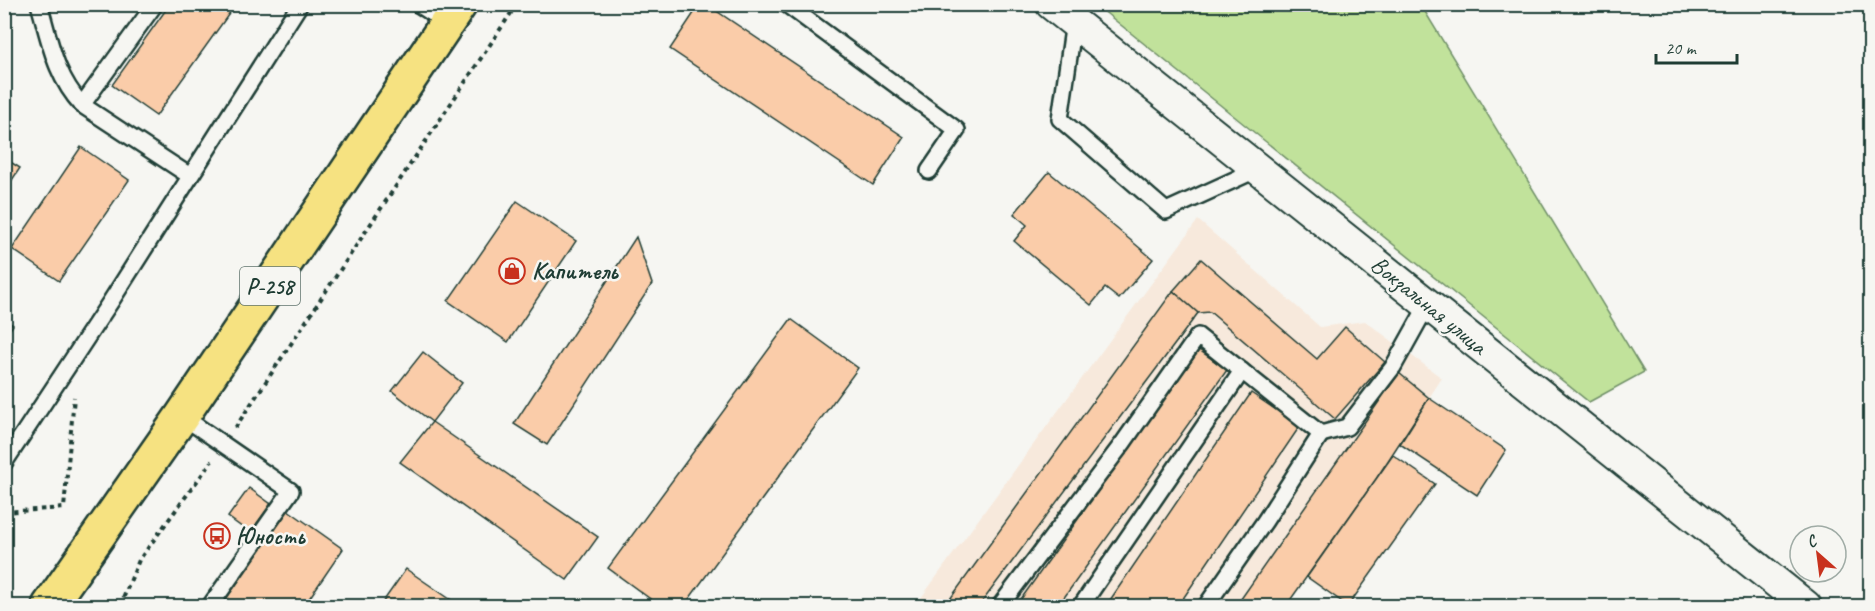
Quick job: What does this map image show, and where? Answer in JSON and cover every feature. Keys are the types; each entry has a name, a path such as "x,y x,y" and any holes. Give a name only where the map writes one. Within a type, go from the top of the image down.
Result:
{"main road":[{"name":"Р-258","path":"49,606 182,416 453,14"}],"street":[{"name":"Вокзальная улица","path":"1062,13 1806,606"}],"lane":[{"path":"39,4 62,78 70,92 82,105 190,176"},
{"path":"82,105 155,4"},
{"path":"4,463 300,4"},
{"path":"418,4 453,14"},
{"path":"786,4 957,130 929,171"},
{"path":"1062,13 1060,119 1166,211 1258,169"},
{"path":"1206,606 1266,522 1321,434 1347,427 1393,367 1428,304"},
{"path":"1000,606 1123,443 1198,336 1321,434"},
{"path":"1081,606 1242,371"},
{"path":"182,416 291,491 210,606"}],"path":[{"path":"120,606 139,560 224,444 517,4"},
{"path":"4,512 64,508 74,396"}],"shaded area":[{"path":"1198,220 1320,327 1365,321 1442,378 1376,479 1286,606 915,606"}],"green space":[{"path":"1096,5 1421,5 1644,372 1589,402"}],"building":[{"path":"170,4 236,4 156,116 112,85"},
{"path":"700,4 706,4 904,137 873,185 670,49"},
{"path":"81,147 129,180 59,281 12,249"},
{"path":"4,158 20,168 4,192"},
{"path":"1049,172 1153,259 1119,299 1105,288 1091,305 1014,241 1027,225 1014,214"},
{"name":"Капитель","path":"517,201 576,241 508,342 448,301"},
{"path":"636,237 652,284 547,445 514,424"},
{"path":"1201,259 1317,359 1345,327 1385,362 1335,419 1210,312 1198,313 1173,291"},
{"path":"1173,291 1198,313 979,606 945,606"},
{"path":"4,319 13,325 4,338"},
{"path":"791,319 858,368 684,606 660,606 608,568"},
{"path":"1199,350 1227,370 1058,606 1016,606"},
{"path":"423,352 462,383 432,422 392,391"},
{"path":"1399,373 1429,398 1376,479 1286,606 1236,606"},
{"path":"1251,393 1300,426 1178,606 1106,606"},
{"path":"1429,398 1506,450 1477,495 1400,444"},
{"path":"432,422 598,537 567,580 400,462"},
{"path":"1393,455 1435,484 1348,606 1307,577"},
{"path":"249,488 271,504 250,533 228,517"},
{"path":"288,510 343,549 304,606 221,606"},
{"path":"406,569 460,606 380,606"}],"place":[{"name":"Капитель","path":"512,271"},
{"name":"Юность","path":"217,536"}]}
